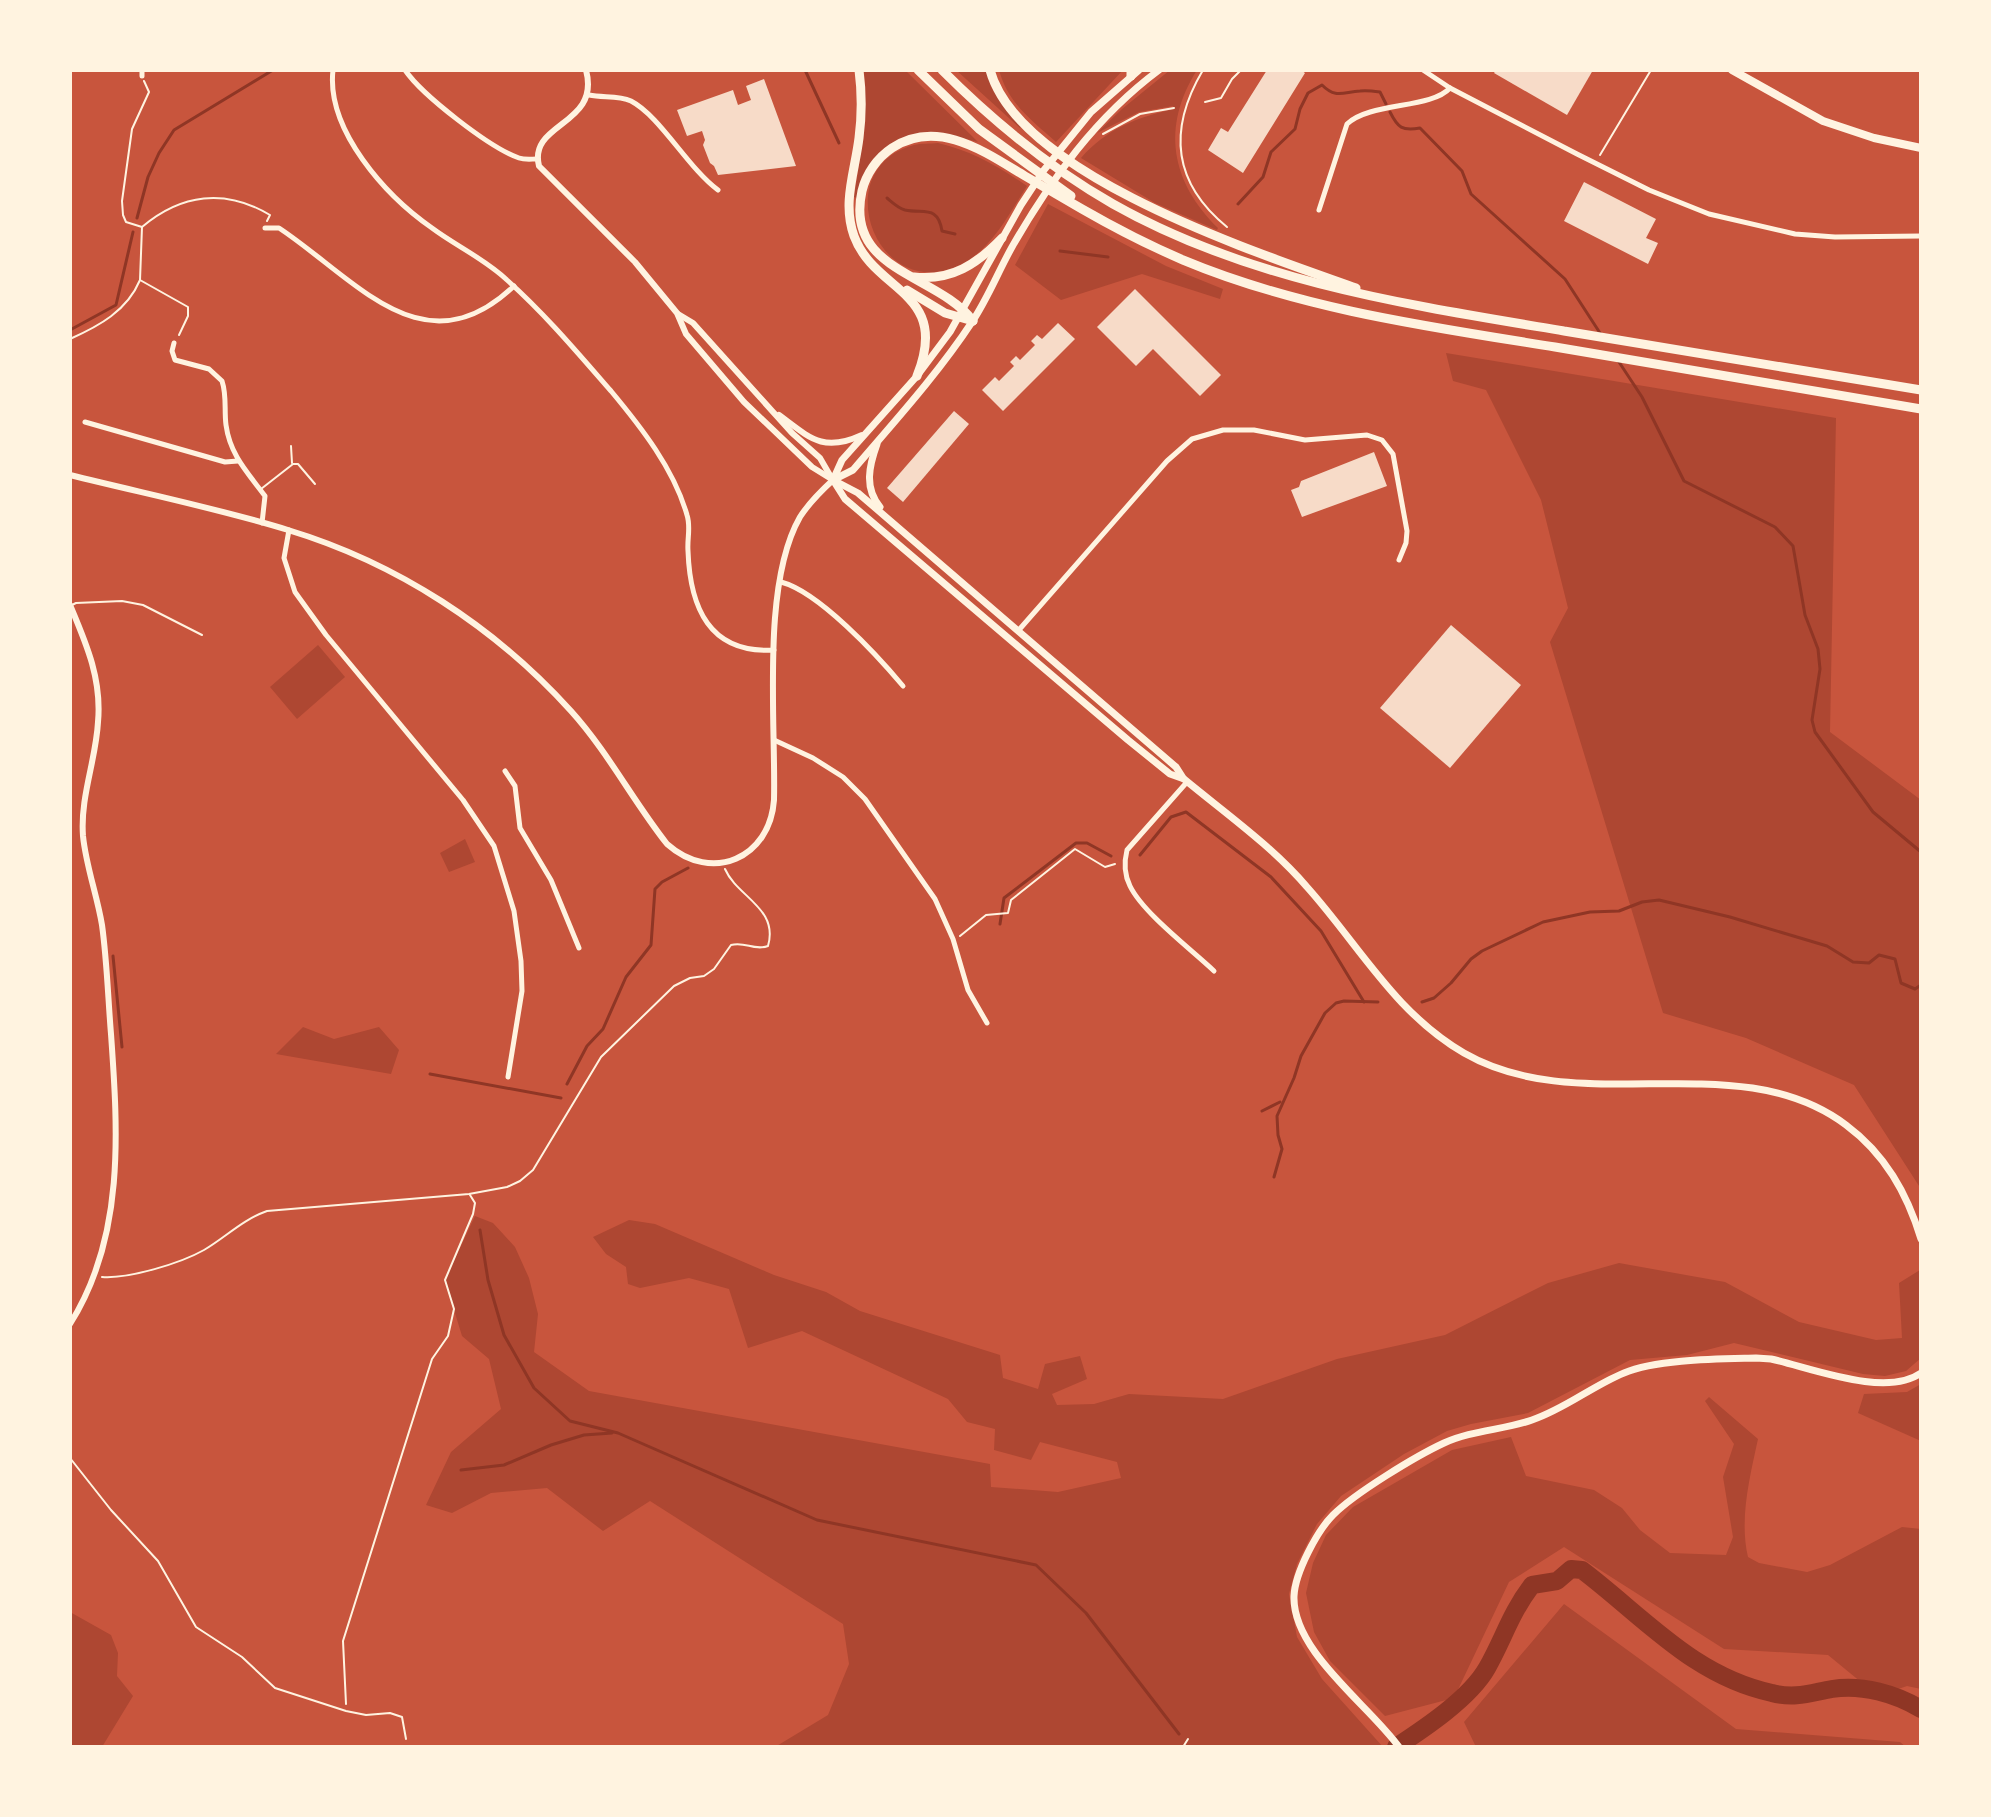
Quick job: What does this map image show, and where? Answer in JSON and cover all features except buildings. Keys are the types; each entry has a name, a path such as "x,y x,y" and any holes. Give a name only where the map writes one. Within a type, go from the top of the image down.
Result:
{"highway":[{"path":"859,70 861,126 850,195 850,221 866,257 914,304 923,326 924,349 917,376"},
{"path":"918,70 979,129 1095,216"},
{"path":"942,70 1025,145 1069,177 1138,218 1241,261 1300,279 1397,302 1921,390"},
{"path":"990,70 999,95 1017,119 1041,140 1119,190 1208,234 1397,302"},
{"path":"961,314 955,302 886,261 873,247 862,225 860,205 865,180 876,162 891,149 909,140 936,136 971,144 1146,244 1207,270 1268,290 1366,313 1921,409"},
{"path":"908,276 933,278 957,273 975,263 1002,238"},
{"path":"897,285 935,309 961,314 973,321"}],"main road":[{"path":"833,480 853,470 941,366 973,321 1055,177 1116,105 1159,70"},
{"path":"1732,70 1823,121 1874,138 1921,148"},
{"path":"833,480 842,460 917,376 961,314 1021,205 1074,132 1133,72"},
{"path":"878,440 870,467 870,490 894,524"},
{"path":"833,480 854,489 1176,767 1185,780 1297,876 1405,1008 1428,1030 1492,1067 1529,1077 1588,1085 1768,1090 1811,1104 1856,1132 1887,1165 1906,1198 1921,1239"},
{"path":"833,480 845,499 1128,740 1170,774 1185,780"},
{"path":"1014,641 1018,631"},
{"path":"1399,1747 1330,1673 1295,1610 1294,1595 1301,1568 1328,1519 1340,1508 1444,1443 1533,1420 1622,1374 1646,1366 1739,1358 1771,1359 1884,1384 1908,1381 1921,1373"}],"street":[{"path":"333,70 333,99 340,120 389,191 429,227 514,286 571,343 618,400 663,463 688,516 689,563 695,597 707,625 733,645 754,651 774,650"},
{"path":"405,70 442,108 476,132 517,158 537,159"},
{"path":"586,70 589,95 575,114 546,139 538,151 537,159 543,173 635,262 677,313 686,334 744,402 812,467 833,480"},
{"path":"1423,70 1450,88 1649,190 1717,217 1805,235 1921,236"},
{"path":"1319,210 1347,124 1352,119 1437,97 1450,88"},
{"path":"589,95 618,97 640,107 705,180 718,190"},
{"path":"265,228 279,228 394,310 421,321 445,322 471,317 493,305 514,286"},
{"path":"677,313 693,323 767,406 820,458 833,480"},
{"path":"174,343 172,351 175,360 209,369 222,381 228,436 238,461 266,503 262,523"},
{"path":"767,406 812,440 839,443 869,432"},
{"path":"85,422 209,458 238,461"},
{"path":"1018,631 1167,461 1192,439 1223,430 1244,429 1305,440 1367,435 1382,440 1396,464 1407,531 1399,560"},
{"path":"70,475 289,530 367,560 409,581 491,635 542,682 587,730 667,844 697,861 723,863 754,849 770,823 774,800 774,650 781,582 789,545 801,516 833,480"},
{"path":"289,530 284,558 295,592 326,635 463,800 494,846 514,911 521,961 522,991 508,1077"},
{"path":"781,582 818,603 868,647 903,686"},
{"path":"70,605 98,687 98,724 83,811 83,833 102,926 117,1123 113,1196 105,1242 94,1274 70,1324"},
{"path":"774,740 813,758 843,777 865,799 935,899 953,939 968,990 987,1023"},
{"path":"505,771 515,786 520,828 551,880 579,948"},
{"path":"1185,780 1127,850 1124,861 1129,885 1138,900 1214,971"}],"lane":[{"path":"291,446 293,464"},
{"path":"260,490 293,464 298,464 315,484"},
{"path":"70,605 122,601 143,605 202,635"},
{"path":"70,1458 111,1510 158,1561 196,1627 242,1657 275,1688 346,1711 366,1715 390,1713 402,1717 406,1739"}],"path":[{"path":"1203,70 1186,106 1180,133 1182,157 1187,179 1198,198 1227,227"},
{"path":"1205,102 1221,98 1241,70"},
{"path":"1598,158 1651,70"},
{"path":"142,73 149,92 132,129 122,201 126,222 142,227"},
{"path":"1094,139 1140,114 1174,108"},
{"path":"142,227 168,207 216,198 244,203 267,213 270,215 265,228"},
{"path":"70,339 107,321 140,280 142,227"},
{"path":"140,280 188,307 188,316 174,343"},
{"path":"962,935 986,915 1006,913 1011,900 1075,849 1105,867 1124,861"},
{"path":"94,1274 110,1278 185,1258 205,1249 248,1218 267,1211 469,1194 507,1187 520,1181 533,1170 601,1057 674,986 690,978 704,976 714,969 731,945 744,944 761,949 768,946 769,926 764,913 729,878 723,863"},
{"path":"346,1711 343,1641 432,1359 448,1336 454,1309 445,1280 473,1214 475,1203 469,1194"},
{"path":"1183,1747 1188,1739"}],"shaded area":[{"path":"864,70 905,70 978,142 943,133 924,132 876,156 860,181 857,198 854,197 864,118"},
{"path":"956,70 989,70 998,96 1020,128"},
{"path":"999,70 1123,70 1056,142 1014,101"},
{"path":"1170,70 1197,70 1178,112 1176,153 1190,192 1217,230 1155,203 1081,158 1101,139 1123,126 1174,109 1173,106 1139,112 1097,133"},
{"path":"938,143 984,160 1027,186 981,250 960,265 930,272 905,266 885,251 872,229 868,204 872,179 887,158 914,145"},
{"path":"1048,204 1166,266 1223,289 1220,299 1142,274 1061,300 1015,265"},
{"path":"1446,353 1836,418 1830,732 1921,800 1921,1189 1854,1085 1746,1038 1663,1013 1550,642 1568,608 1541,500 1486,390 1453,381"},
{"path":"318,645 345,677 297,719 270,687"},
{"path":"465,839 475,862 449,872 440,853"},
{"path":"303,1027 334,1039 379,1027 399,1050 391,1074 276,1054"},
{"path":"475,1216 493,1223 515,1247 529,1278 538,1314 534,1352 589,1391 990,1464 991,1487 1058,1492 1121,1478 1117,1462 1040,1442 1031,1460 994,1450 995,1429 967,1422 948,1399 802,1331 748,1348 729,1289 689,1278 640,1288 628,1284 626,1267 606,1254 593,1237 629,1220 655,1224 774,1275 826,1292 860,1311 1000,1355 1003,1378 1038,1389 1045,1364 1080,1356 1087,1379 1052,1394 1057,1405 1094,1404 1129,1394 1223,1399 1337,1359 1445,1335 1548,1283 1619,1263 1725,1282 1799,1322 1876,1340 1902,1338 1899,1283 1920,1270 1921,1358 1906,1371 1885,1376 1863,1374 1734,1343 1687,1355 1630,1360 1528,1413 1447,1431 1404,1454 1341,1496 1317,1524 1297,1564 1289,1594 1297,1637 1322,1679 1383,1747 775,1747 828,1715 849,1664 843,1624 650,1501 603,1531 547,1488 491,1493 452,1513 426,1505 451,1452 501,1409 489,1359 462,1336 445,1280"},
{"path":"1921,1384 1921,1441 1858,1413 1864,1394 1907,1392"},
{"path":"1709,1397 1758,1439 1745,1513 1748,1557 1759,1563 1807,1572 1830,1565 1902,1527 1921,1529 1921,1689 1907,1686 1878,1696 1828,1655 1724,1649 1564,1547 1509,1582 1454,1698 1385,1716 1330,1661 1314,1632 1306,1593 1313,1563 1326,1535 1353,1507 1452,1450 1511,1437 1526,1476 1594,1490 1622,1508 1640,1530 1670,1553 1726,1555 1733,1537 1723,1477 1734,1444 1705,1401"},
{"path":"1564,1604 1736,1729 1900,1742 1906,1747 1476,1747 1464,1722"},
{"path":"70,1612 111,1635 118,1653 117,1676 133,1696 102,1747 70,1747"}],"waterway":[{"path":"137,218 148,177 174,130 273,70"},
{"path":"805,70 839,143"},
{"path":"1238,204 1263,177 1271,152 1295,129 1308,93 1322,85 1336,93 1380,92 1386,104"},
{"path":"1390,112 1401,127 1420,128 1462,171 1471,194 1565,279 1600,333"},
{"path":"887,198 905,210 934,214 942,231 955,234"},
{"path":"70,330 116,305 133,232"},
{"path":"1060,251 1108,257"},
{"path":"1617,359 1642,397 1684,481 1775,527 1793,546 1805,615 1818,649 1820,669 1812,720 1815,732 1873,812 1921,852"},
{"path":"1140,855 1171,817 1186,812 1271,877 1321,931 1364,1002"},
{"path":"1000,924 1004,898 1076,843 1087,843 1111,856"},
{"path":"567,1084 587,1046 603,1029 626,977 651,945 655,889 688,868"},
{"path":"1422,1002 1434,998 1482,951 1543,922 1590,912 1619,911 1642,902 1659,900 1827,946 1853,962 1869,963 1879,955 1895,959 1901,983 1915,989 1921,985"},
{"path":"113,956 122,1047"},
{"path":"1274,1177 1282,1149 1277,1116 1301,1056 1325,1013 1336,1003 1344,1001 1378,1002"},
{"path":"430,1074 561,1098"},
{"path":"1262,1111 1280,1102"},
{"path":"480,1230 488,1280 504,1335 534,1388 570,1421 618,1433 817,1520 1036,1565 1086,1613 1179,1734"},
{"path":"461,1470 504,1465 584,1435 612,1433"},
{"path":"1396,1747 1446,1712 1470,1690 1487,1668 1532,1585 1557,1581 1571,1569 1582,1570 1694,1659 1744,1685 1788,1695 1843,1688 1867,1689 1901,1699 1921,1709"}]}
